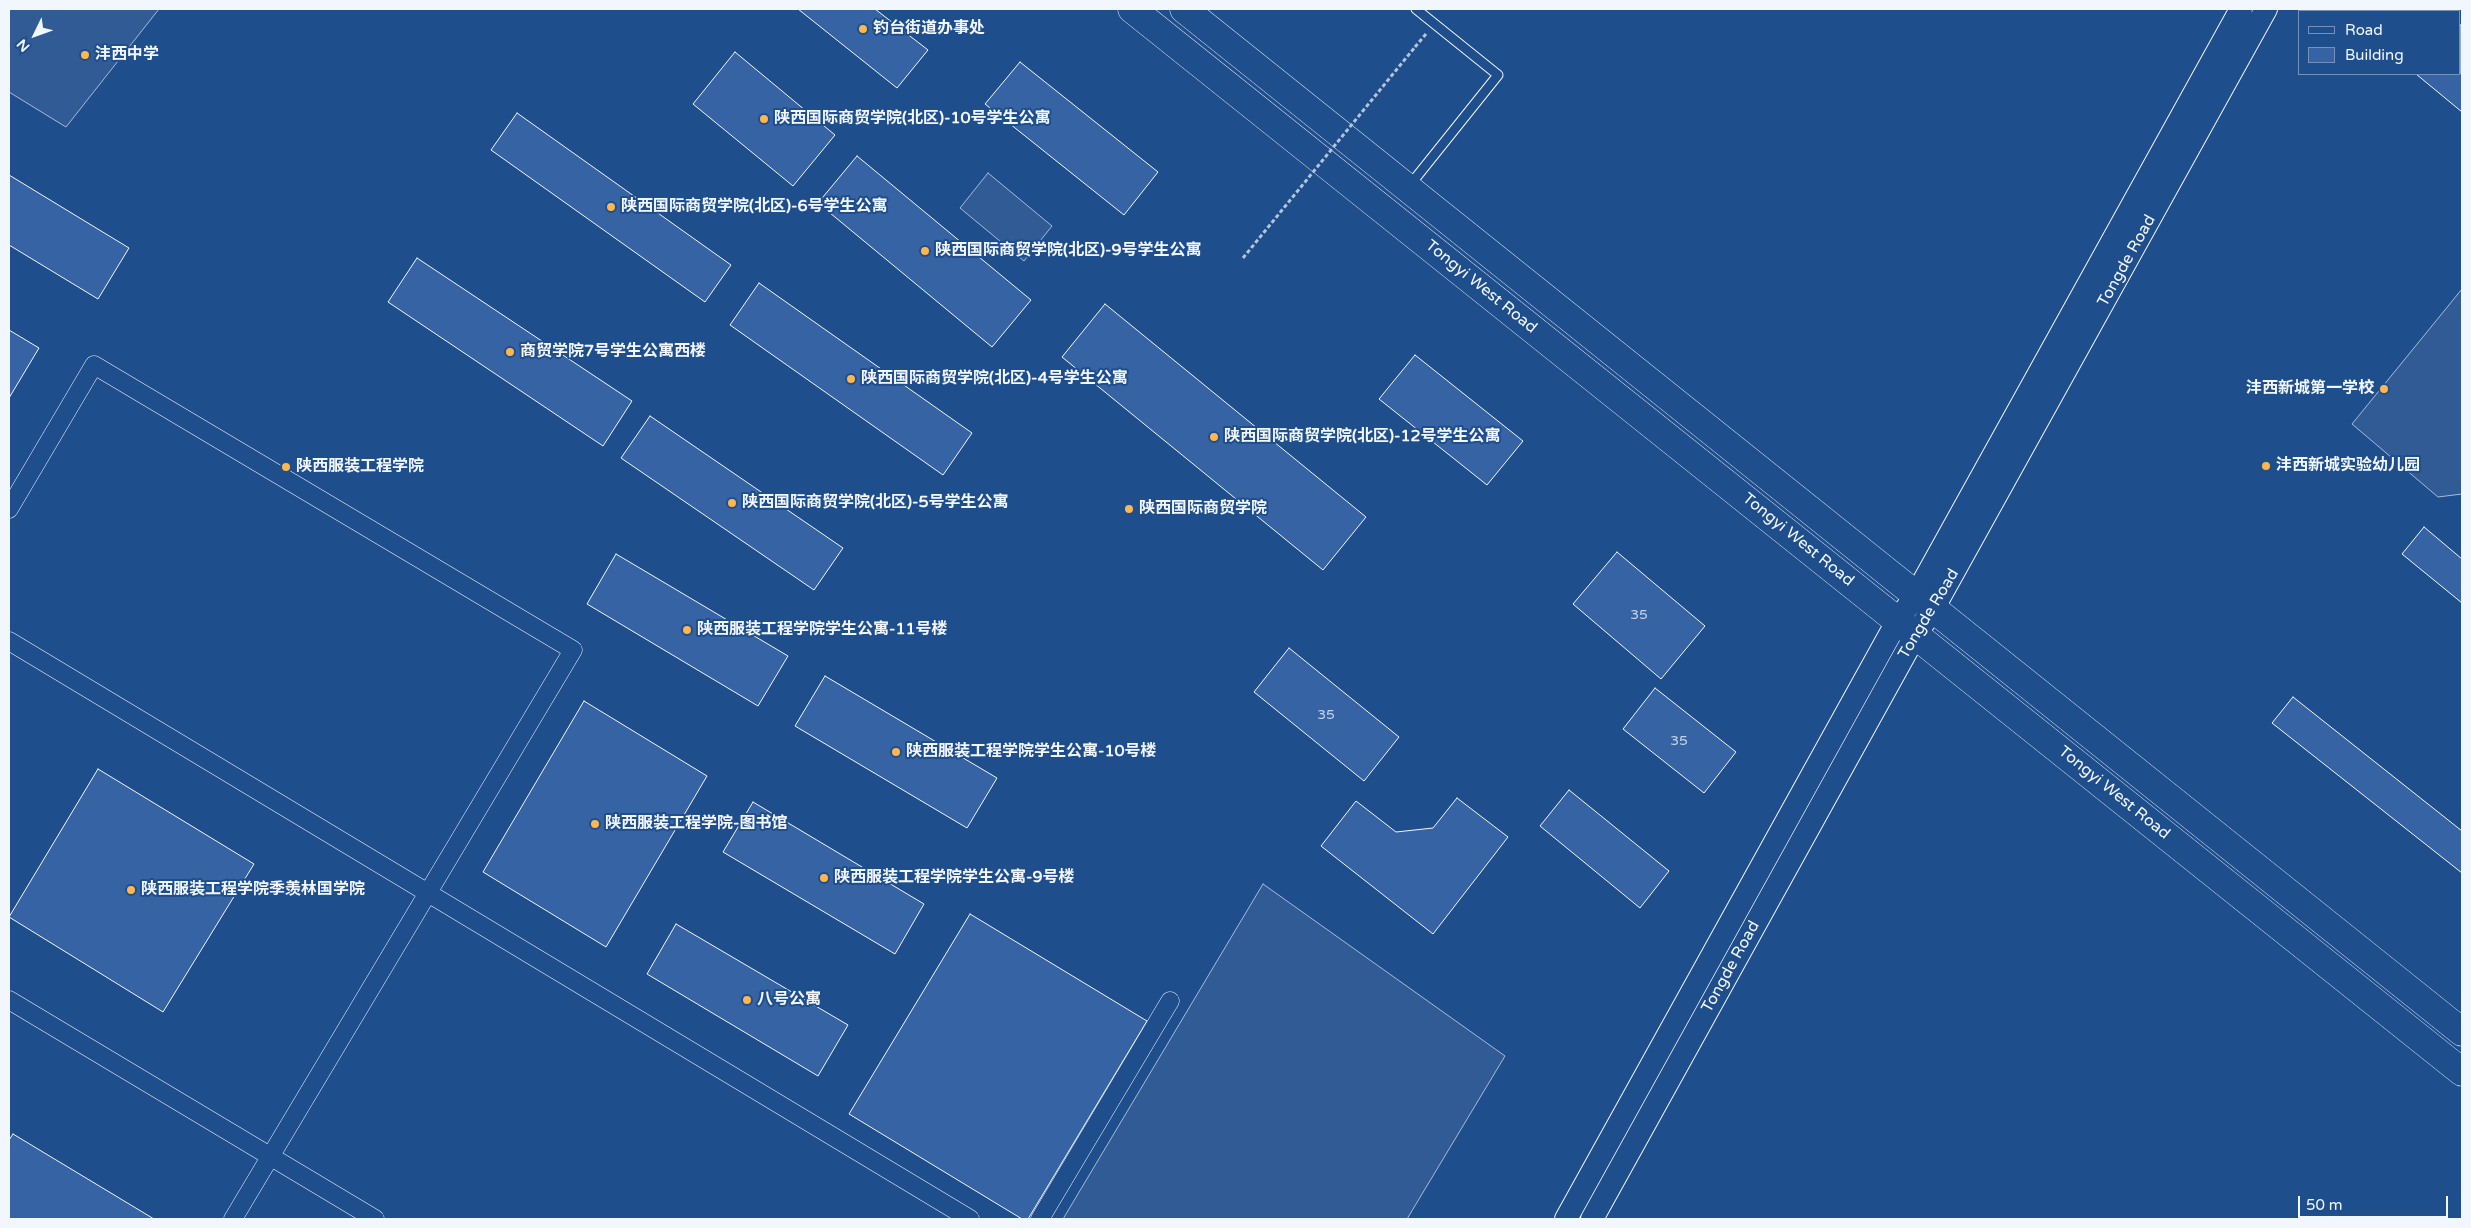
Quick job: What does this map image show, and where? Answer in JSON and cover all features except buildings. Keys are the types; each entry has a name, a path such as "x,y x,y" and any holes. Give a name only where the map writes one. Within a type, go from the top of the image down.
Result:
{"main road":[{"name":"Tongyi West Road","path":"1132,9 2462,1072"},
{"name":"Tongyi West Road","path":"1184,9 2462,1032"}],"street":[{"name":"Tongde Road","path":"1925,602 2241,9"},
{"name":"Tongde Road","path":"1566,1219 1907,627 1925,602 2266,9"},
{"path":"9,508 94,365 572,650 232,1219"},
{"name":"Tongde Road","path":"1592,1219 1907,627"},
{"path":"9,641 970,1219"},
{"path":"9,1000 375,1219"},
{"path":"1040,1219 1170,1001"}],"lane":[{"path":"1408,188 1498,75 1416,9"}],"path":[{"path":"1243,258 1415,47"}],"shaded area":[{"name":"沣西中学","path":"9,9 159,9 66,127 9,92"},
{"path":"988,173 1052,226 1024,261 960,208"},
{"path":"2462,289 2462,494 2438,497 2352,424"},
{"path":"1263,884 1505,1056 1407,1219 1063,1219"}],"place":[{"name":"钓台街道办事处","path":"863,29"},
{"name":"沣西中学","path":"85,55"},
{"name":"陕西国际商贸学院(北区)-10号学生公寓","path":"764,119"},
{"name":"陕西国际商贸学院(北区)-6号学生公寓","path":"611,207"},
{"name":"陕西国际商贸学院(北区)-9号学生公寓","path":"925,251"},
{"name":"商贸学院7号学生公寓西楼","path":"510,352"},
{"name":"陕西国际商贸学院(北区)-4号学生公寓","path":"851,379"},
{"name":"沣西新城第一学校","path":"2384,389"},
{"name":"陕西国际商贸学院(北区)-12号学生公寓","path":"1214,437"},
{"name":"沣西新城实验幼儿园","path":"2266,466"},
{"name":"陕西服装工程学院","path":"286,467"},
{"name":"陕西国际商贸学院(北区)-5号学生公寓","path":"732,503"},
{"name":"陕西国际商贸学院","path":"1129,509"},
{"name":"陕西服装工程学院学生公寓-11号楼","path":"687,630"},
{"name":"陕西服装工程学院学生公寓-10号楼","path":"896,752"},
{"name":"陕西服装工程学院-图书馆","path":"595,824"},
{"name":"陕西服装工程学院学生公寓-9号楼","path":"824,878"},
{"name":"陕西服装工程学院季羡林国学院","path":"131,890"},
{"name":"八号公寓","path":"747,1000"}]}
